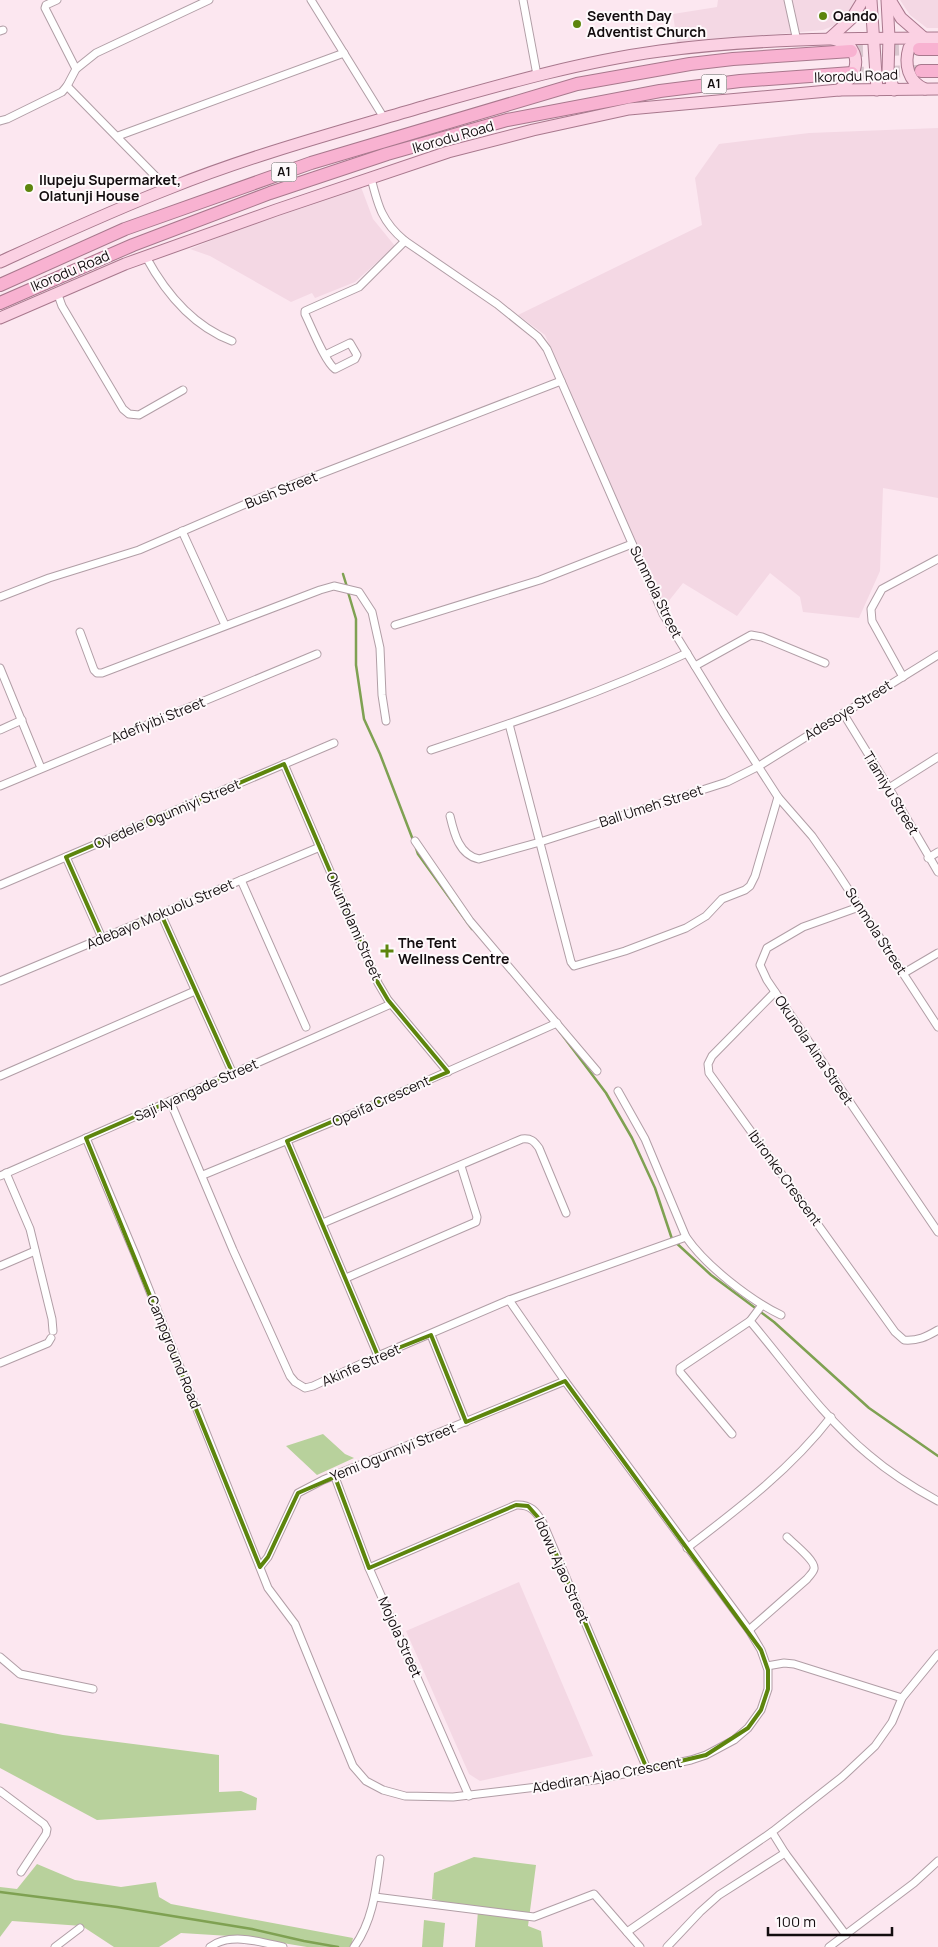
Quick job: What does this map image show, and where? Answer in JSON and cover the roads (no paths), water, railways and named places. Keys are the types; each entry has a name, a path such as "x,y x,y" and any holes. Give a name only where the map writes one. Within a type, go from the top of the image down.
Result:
{"highway":[{"path":"922,44 938,50"},
{"name":"Ikorodu Road","path":"0,285 125,229 302,166 577,84 690,64 851,50"},
{"path":"920,71 938,71"},
{"name":"Ikorodu Road","path":"0,303 133,245 270,193 387,154 507,120 660,91 740,81 852,73"}],"main road":[{"path":"830,38 852,18 863,0"},
{"path":"871,0 877,90"},
{"path":"888,0 888,72 894,90"},
{"path":"888,0 922,44"},
{"path":"0,262 168,188 285,148 537,75 658,52 720,45 830,38 889,37 922,44 938,38"},
{"path":"830,38 848,44 857,59 852,77 839,90"},
{"path":"922,44 915,42 909,48 906,61 908,70 914,82 933,89"},
{"name":"Ikorodu Road","path":"0,318 57,292 146,257 276,210 448,152 502,138 629,109 839,90 933,89"}],"street":[{"path":"57,0 46,5 45,8 76,69"},
{"path":"0,121 6,120 54,96 68,86 76,69 96,53 192,3 209,0"},
{"path":"311,0 384,118"},
{"path":"522,0 537,75"},
{"path":"788,0 797,41"},
{"path":"118,136 344,53"},
{"path":"68,86 168,188"},
{"name":"Sunmola Street","path":"371,178 388,226 405,242 466,281 538,337 547,349 663,614 778,797 812,836 938,1027"},
{"path":"325,355 306,311 359,287 405,242"},
{"path":"146,257 160,281 178,303 199,323 217,335 232,341"},
{"path":"57,292 62,306 123,409 129,414 140,415 183,390"},
{"name":"Bush Street","path":"0,596 56,576 119,558 271,493 562,381"},
{"path":"182,531 225,626"},
{"path":"394,625 540,580 632,544"},
{"path":"903,677 872,621 871,610 882,589 938,559"},
{"path":"80,632 94,670 102,673 334,586 359,592 375,619 380,648 382,695 386,720"},
{"path":"695,666 751,635 762,637 825,662"},
{"path":"432,750 614,685 687,653"},
{"name":"Adefiyibi Street","path":"0,786 317,654"},
{"name":"Adesoye Street","path":"759,766 938,655"},
{"path":"0,668 42,768"},
{"name":"Tiamiyu Street","path":"843,713 938,872"},
{"path":"0,730 22,720"},
{"path":"509,724 572,965 577,966 634,948 686,928 706,916 722,899 750,886 755,876 778,797"},
{"name":"Oyedele Ogunniyi Street","path":"0,884 334,743"},
{"path":"889,788 938,757"},
{"name":"Okunfolami Street","path":"284,764 378,983 391,1004 448,1072"},
{"name":"Ball Umeh Street","path":"450,816 453,831 464,852 470,857 479,859 540,842 727,782 759,766"},
{"path":"415,841 470,921 555,1024 597,1071"},
{"name":"Adebayo Mokuolu Street","path":"0,981 320,847"},
{"path":"928,858 938,852"},
{"path":"66,857 102,938"},
{"path":"241,880 306,1027"},
{"name":"Okunola Aina Street","path":"859,907 803,927 767,948 760,965 775,992 938,1232"},
{"path":"161,914 233,1074"},
{"path":"904,973 938,953"},
{"path":"0,1076 196,991"},
{"name":"Ibironke Crescent","path":"775,992 712,1056 708,1064 709,1073 895,1332 904,1340 914,1341 938,1330"},
{"name":"Saji Ayangade Street","path":"3,1174 391,1004"},
{"name":"Opeifa Crescent","path":"203,1175 287,1142 555,1024"},
{"path":"618,1091 644,1139 683,1238 759,1309 781,1315"},
{"name":"Akinfe Street","path":"170,1101 237,1259 290,1376 295,1382 305,1388 509,1300 683,1238"},
{"name":"Campground Road","path":"86,1138 135,1254 260,1567"},
{"path":"323,1223 522,1139 529,1139 535,1142 539,1148 566,1213"},
{"path":"287,1142 378,1356"},
{"path":"346,1278 476,1222 477,1217 461,1166"},
{"path":"0,1363 48,1343 52,1334 52,1319 30,1230 3,1174"},
{"path":"0,1266 35,1251"},
{"name":"Adediran Ajao Crescent","path":"260,1567 268,1588 295,1624 348,1756 358,1773 373,1786 405,1796 469,1796 595,1780 675,1764 706,1755 734,1740 756,1720 765,1700 769,1679 767,1666 761,1650 749,1630 565,1381 509,1300"},
{"path":"732,1434 680,1372 680,1368 750,1320 759,1309"},
{"path":"750,1320 831,1417 867,1453 888,1470 938,1501"},
{"path":"431,1335 466,1422"},
{"name":"Yemi Ogunniyi Street","path":"260,1567 268,1557 298,1493 323,1480 335,1477 565,1381"},
{"path":"687,1548 764,1487 831,1417"},
{"name":"Mojola Street","path":"335,1477 370,1568 469,1796"},
{"name":"Idowu Ajao Street","path":"370,1568 516,1505 528,1506 534,1510 543,1523 647,1769"},
{"path":"749,1630 814,1571 812,1561 787,1537"},
{"path":"627,1932 772,1832 842,1777 875,1746 892,1722 902,1698 938,1654"},
{"path":"0,1657 20,1674 93,1689"},
{"path":"767,1666 784,1663 794,1664 902,1698"},
{"path":"0,1791 44,1824 47,1829 46,1834 21,1872"},
{"path":"772,1832 785,1853 846,1935"},
{"path":"667,1947 719,1895 785,1853"},
{"path":"354,1947 365,1930 375,1897 380,1859"},
{"path":"829,1947 914,1883 938,1861"},
{"path":"375,1897 534,1918 594,1894 640,1947"},
{"path":"55,1947 80,1928"},
{"path":"210,1947 216,1943 243,1939 284,1947"}],"waterway":[{"path":"343,574 347,587"},
{"path":"348,592 356,619 356,665 364,719 380,754 413,840"},
{"path":"416,848 418,854 472,929"},
{"path":"560,1032 606,1093 632,1138 655,1188 672,1239 711,1275 774,1322 869,1408 938,1456"},
{"path":"0,1892 117,1907 252,1929 338,1947"}],"tunnel":[{"path":"851,51 919,49"},
{"path":"852,73 919,71"}],"place":[{"name":"Oando","path":"823,16"},
{"name":"Seventh Day Adventist Church","path":"577,24"},
{"name":"Ilupeju Supermarket, Olatunji House","path":"29,188"},
{"name":"The Tent Wellness Centre","path":"387,951"}]}
